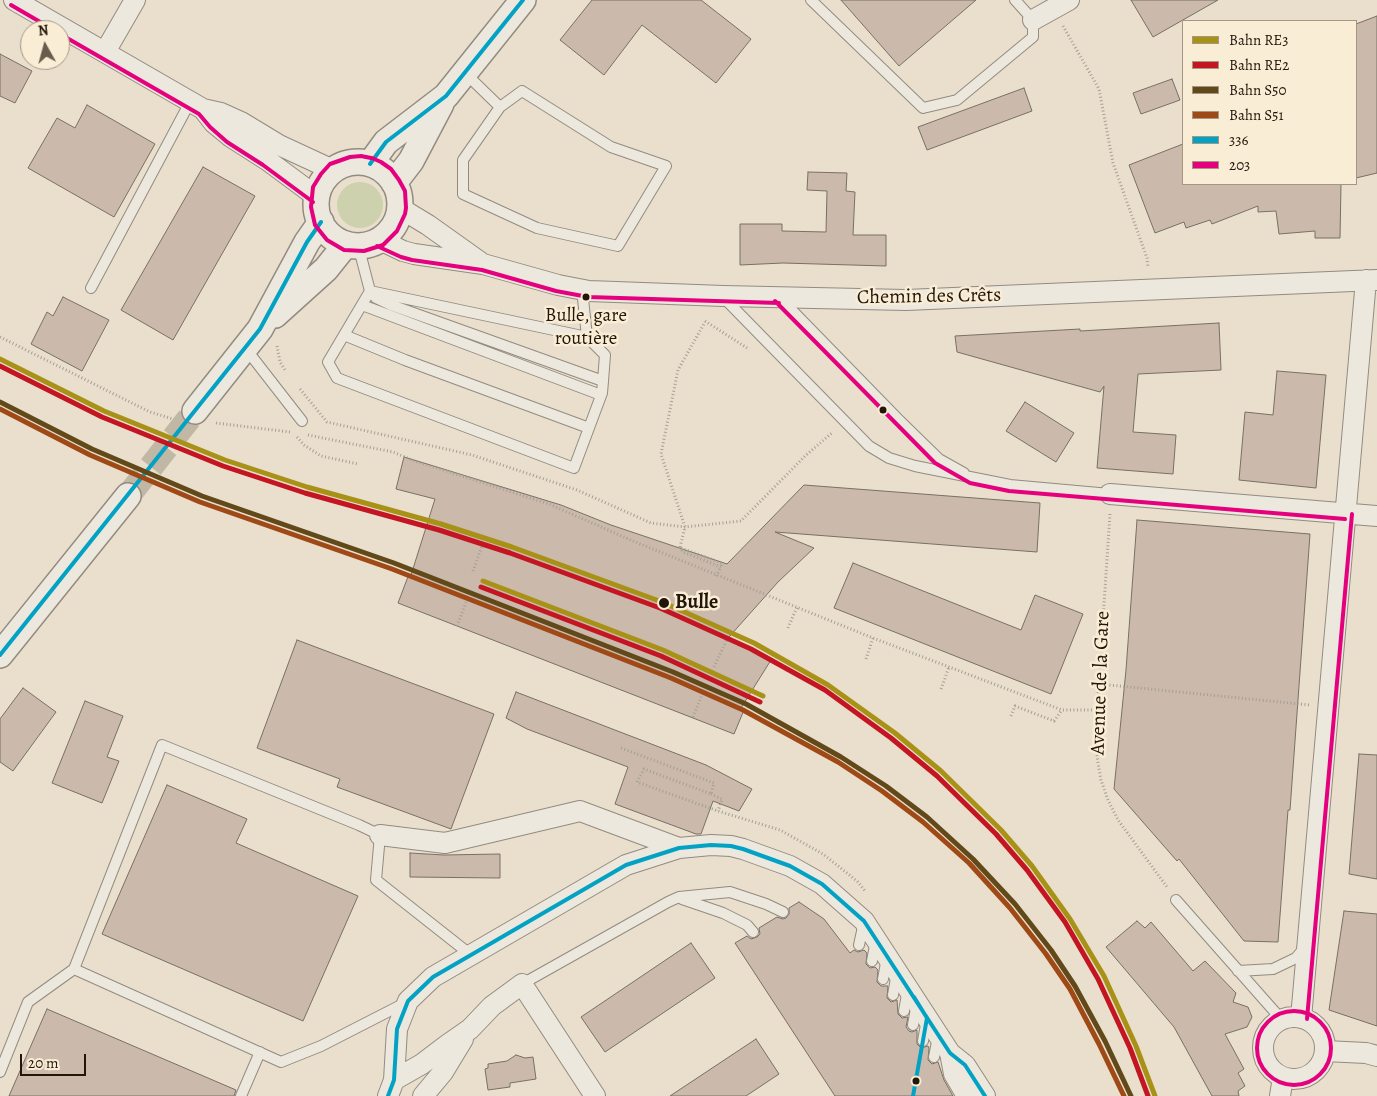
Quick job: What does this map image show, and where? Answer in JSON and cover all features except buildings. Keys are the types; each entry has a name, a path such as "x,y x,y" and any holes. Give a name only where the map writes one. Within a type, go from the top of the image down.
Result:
{"street":[{"path":"14,0 196,105 241,122 279,145 333,170"},
{"path":"105,52 135,0"},
{"path":"394,183 411,161 446,96 523,0"},
{"path":"1033,20 1069,0"},
{"path":"370,164 386,142 446,96"},
{"path":"196,105 230,137 267,160 317,197"},
{"path":"193,417 260,329 326,269 361,243 392,228 400,208 399,192 394,183 383,170 370,164 351,163 333,170 322,183 317,197 317,208 321,222 331,236 361,243"},
{"name":"Chemin des Crêts","path":"400,208 483,264"},
{"path":"260,329 307,242 321,222"},
{"name":"Chemin des Crêts","path":"361,243 414,254 483,264 558,285 582,289 722,296 906,300 1371,280"},
{"path":"1291,1019 1308,944 1346,513 1371,280"},
{"path":"1110,494 1377,516"},
{"path":"0,655 128,496"},
{"path":"380,835 445,843 580,811 679,848"},
{"path":"391,1088 397,1028 408,1001 433,977 626,865 679,848 711,845 731,846 790,866 822,884 864,920 867,943 968,1096"},
{"path":"391,1088 470,1029 492,1006 522,984 595,1096"},
{"path":"1291,1019 1310,1021 1322,1034 1325,1042 1325,1051 1323,1060 1311,1074 1293,1079 1282,1087 1268,1064 1264,1049 1267,1034 1273,1025 1291,1019"},
{"path":"423,1096 443,1072 470,1029"},
{"path":"1325,1051 1366,1053 1377,1056"},
{"path":"942,1055 965,1065 984,1096"}],"lane":[{"path":"811,0 923,108 958,100 1033,37 1033,20 1015,0"},
{"path":"465,73 500,107"},
{"path":"522,91 611,147 666,166 618,246 537,228 463,194 463,160 500,107 522,91"},
{"path":"91,288 196,105"},
{"path":"361,243 370,291 376,298 603,381"},
{"path":"582,289 588,337"},
{"path":"370,291 588,337 604,354 603,381 601,395 574,468 337,378 328,362 370,291"},
{"path":"722,296 869,446 889,458 914,466 1010,485 1110,494"},
{"path":"779,297 891,413 939,459 972,477"},
{"path":"362,305 601,395"},
{"path":"344,336 589,428"},
{"path":"245,348 302,421"},
{"path":"0,1072 28,1002 74,969 162,746 380,835 376,880 471,955"},
{"path":"522,984 668,902 679,898 730,892 783,912"},
{"path":"679,898 723,913 747,925 753,932"},
{"path":"1176,900 1238,971 1291,1019"},
{"path":"1238,971 1273,969 1296,958 1308,944"},
{"path":"74,969 281,1062 321,1046 408,1001"},
{"path":"241,1096 260,1052"},
{"path":"942,1055 946,1076"}],"path":[{"path":"1059,20 1100,89 1113,163 1147,258 1148,268"},
{"path":"704,312 705,322 678,370 661,454 685,527 680,547 722,564 716,576"},
{"path":"705,322 747,348"},
{"path":"0,337 161,416 193,417 293,432 393,452 412,460 549,504 716,576 1062,710 1097,710"},
{"path":"685,527 741,521 805,456 845,422"},
{"path":"293,432 304,445 321,456 358,464"},
{"name":"Avenue de la Gare","path":"1110,494 1097,710 1097,754 1101,780 1118,820 1176,900"},
{"path":"473,571 483,543"},
{"path":"457,626 468,597"},
{"path":"788,628 797,607"},
{"path":"714,667 728,637"},
{"path":"866,659 873,638"},
{"path":"941,689 949,667"},
{"path":"1099,684 1328,706"},
{"path":"693,717 704,690"},
{"path":"1011,716 1015,706 1054,721 1062,710"},
{"path":"621,748 714,783"},
{"path":"710,794 722,799 718,811"},
{"path":"735,823 736,817"}],"green space":[{"path":"356,182 364,182 373,186 379,192 383,205 379,218 373,224 364,228 356,228 347,224 341,218 337,209 337,201 341,192 347,186"}],"tunnel":[{"path":"128,496 195,411"}],"rail line":[{"name":"RE3","path":"0,359 104,411 225,460 307,487 441,524 512,547 662,602 754,643 828,685 895,733 941,771 1001,830 1032,866 1070,919 1104,976 1136,1046 1155,1096"},
{"name":"RE2","path":"0,366 102,417 223,466 305,493 439,530 510,553 660,608 751,649 825,690 891,738 937,776 996,834 1027,870 1065,922 1098,979 1130,1048 1148,1096"},
{"name":"S50","path":"0,402 92,449 202,496 394,563 673,672 746,704 841,757 886,786 927,817 973,859 1015,904 1051,950 1075,986 1105,1041 1131,1096"},
{"name":"S51","path":"0,409 90,455 200,502 392,569 671,678 743,710 838,762 882,791 923,822 969,863 1010,908 1046,954 1070,989 1124,1096"},
{"name":"RE3","path":"483,581 663,650 763,696"},
{"name":"RE2","path":"481,587 661,656 760,702"}],"transit line":[{"name":"336","path":"370,164 386,142 446,96 523,0"},
{"name":"203","path":"11,5 37,20"},
{"name":"203","path":"70,40 199,114 227,142 263,165 313,202"},
{"name":"203","path":"371,158 361,156 350,157 330,164 313,187 311,207 315,225 327,240 344,250 364,251 383,245 397,231 405,214 405,191 399,180 391,169 372,158"},
{"name":"336","path":"0,655 260,329 307,242 321,222"},
{"name":"203","path":"377,246 412,260 482,270 556,291 588,297 779,303"},
{"name":"203","path":"775,301 935,463 970,483 1009,491 1345,519"},
{"name":"203","path":"1307,1019 1352,514"},
{"name":"336","path":"388,1096 394,1080 397,1029 408,1001 433,977 626,865 679,848 711,845 743,849 790,866 822,884 864,921 950,1053 965,1065 985,1096"},
{"name":"336","path":"913,1096 927,1018 914,997"},
{"name":"203","path":"1294,1011 1315,1017 1325,1027 1331,1048 1325,1069 1315,1079 1294,1085 1273,1079 1263,1069 1257,1048 1263,1027 1273,1017 1294,1011"}],"place":[{"name":"Bulle, gare routière","path":"586,297"},
{"name":"Bulle","path":"664,603"}]}
